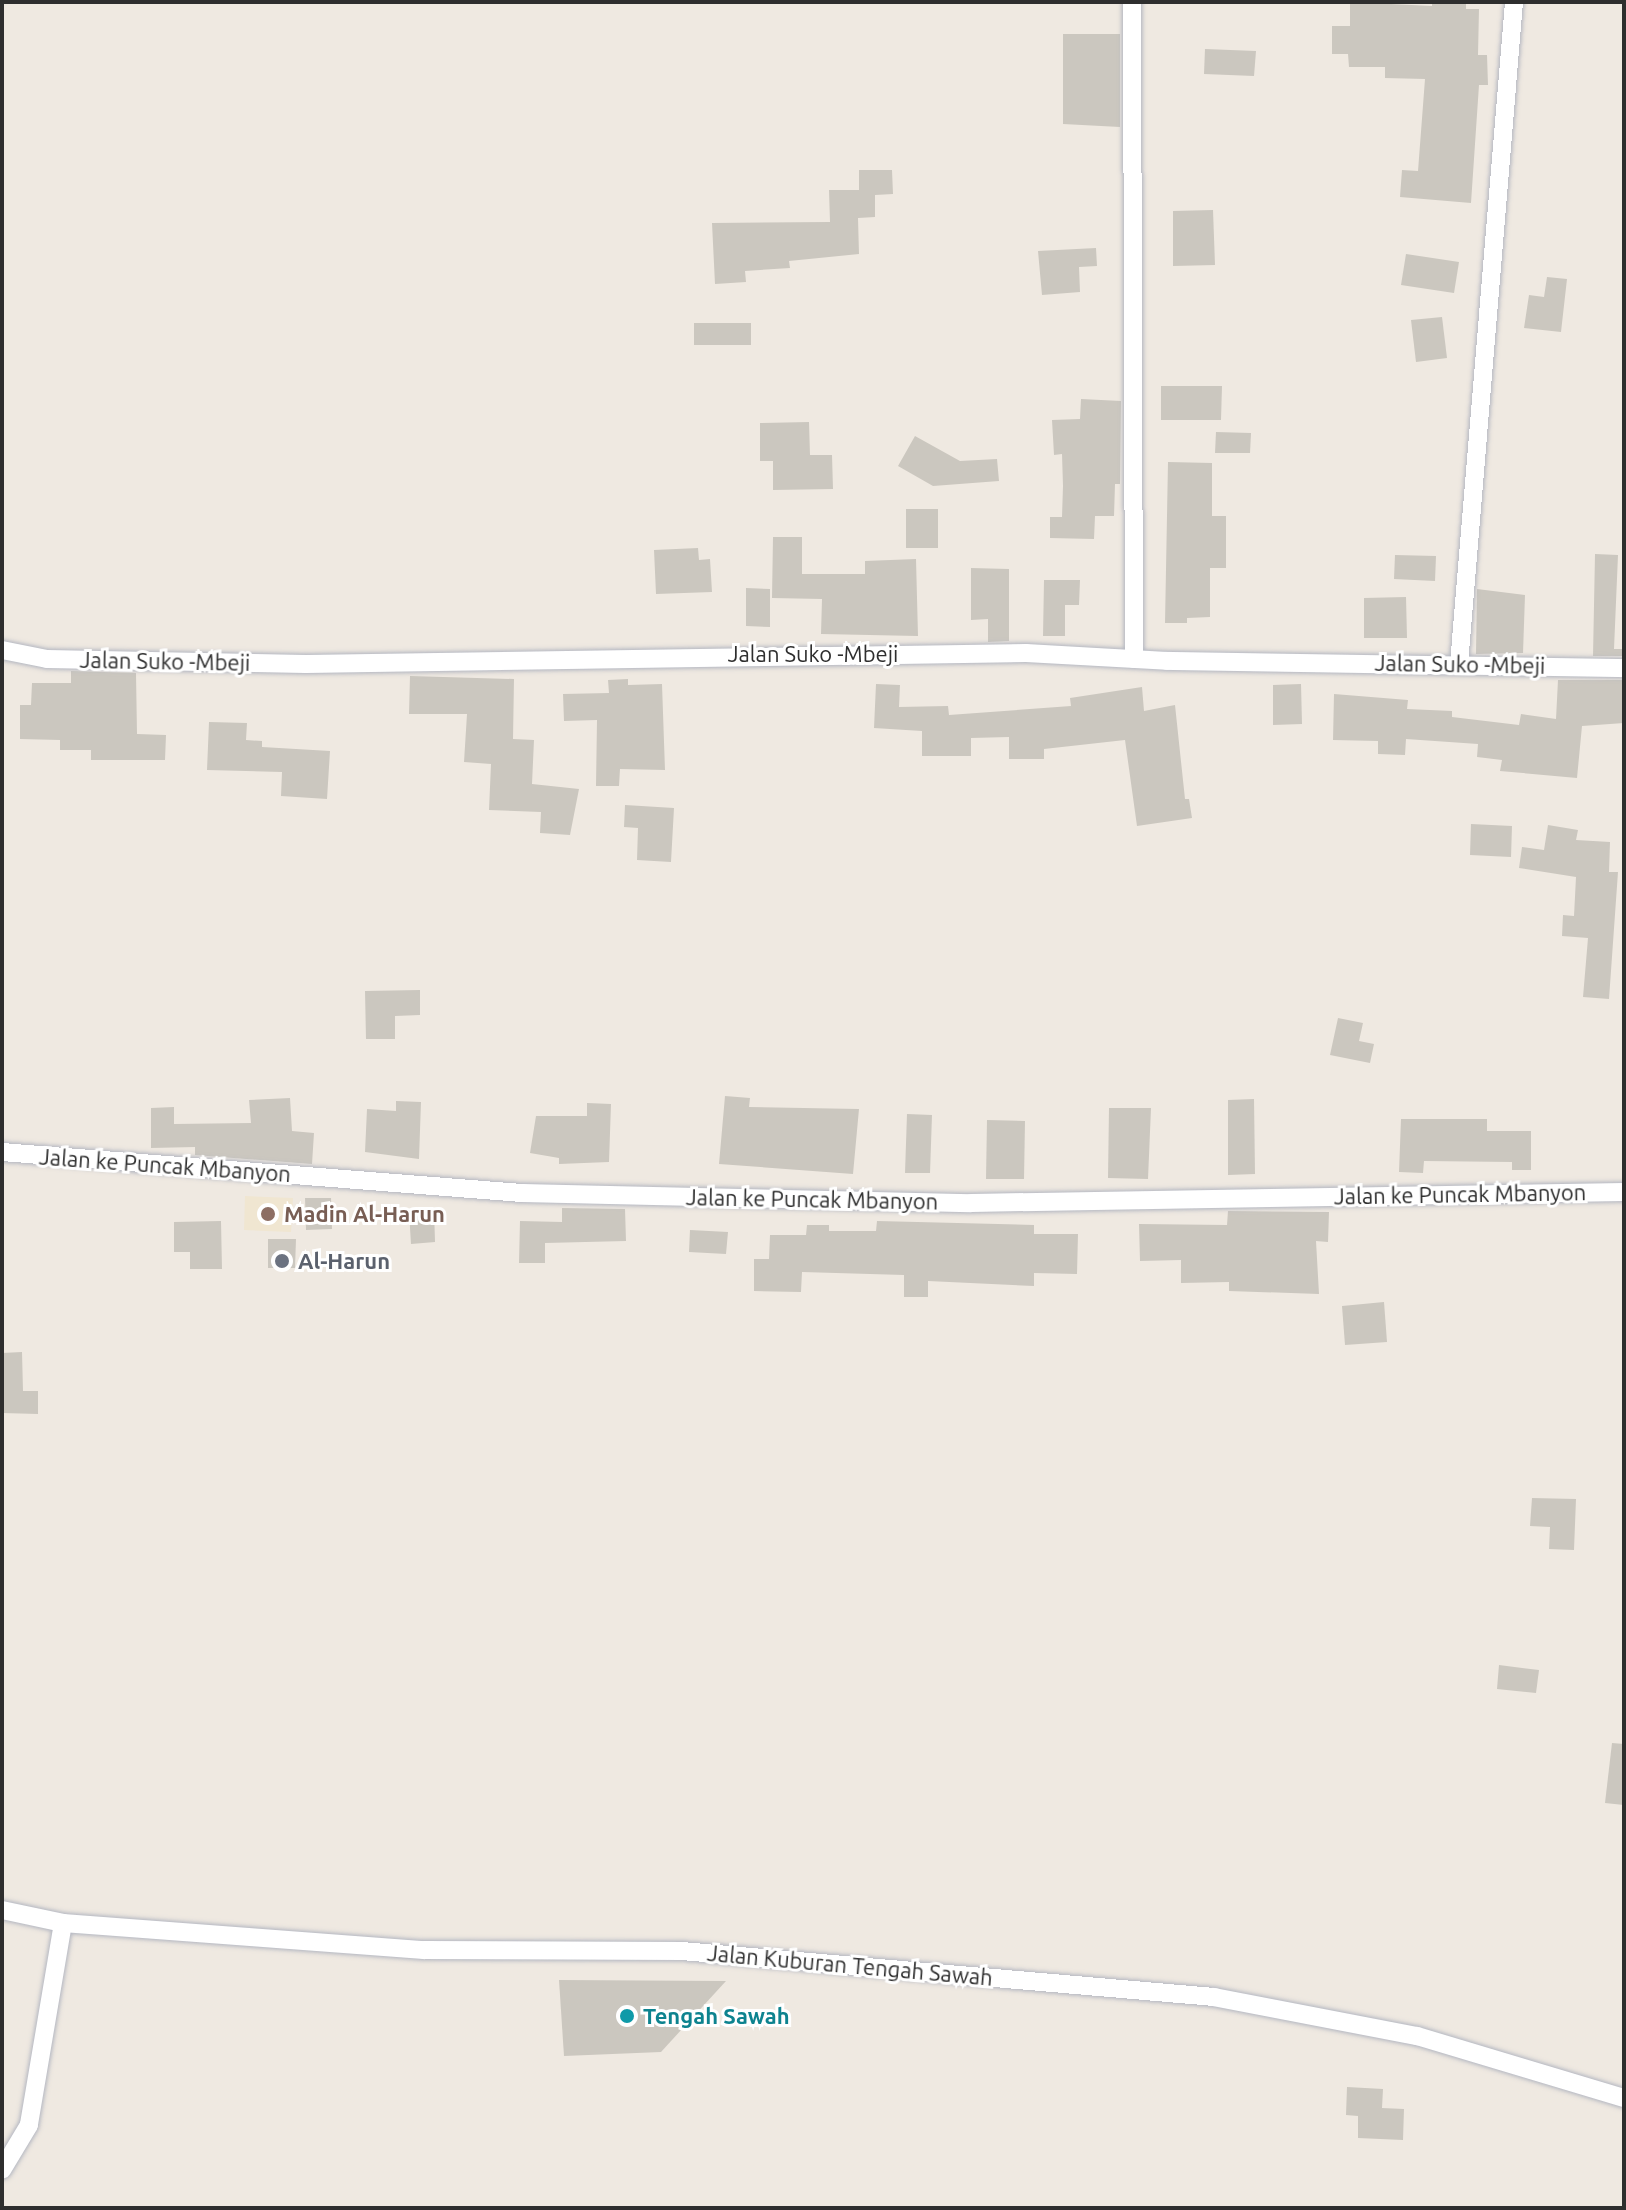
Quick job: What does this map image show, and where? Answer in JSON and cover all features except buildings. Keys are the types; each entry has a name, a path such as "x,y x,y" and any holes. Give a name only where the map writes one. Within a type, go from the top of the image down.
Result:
{"street":[{"path":"1132,2 1134,659"},
{"path":"1459,664 1514,2"},
{"name":"Jalan Suko -Mbeji","path":"2,650 47,659 306,664 978,653 1624,668"},
{"name":"Jalan ke Puncak Mbanyon","path":"2,1152 522,1193 971,1203 1624,1192"},
{"name":"Jalan Kuburan Tengah Sawah","path":"2,1910 63,1923 424,1950 682,1951 1214,1997 1417,2036 1624,2098"},
{"path":"2,2170 29,2125 63,1923"}],"shaded area":[{"name":"Madin Al-Harun","path":"245,1196 293,1198 291,1232 244,1230"}],"place":[{"name":"Madin Al-Harun","path":"268,1214"},
{"name":"Al-Harun","path":"282,1261"},
{"name":"Tengah Sawah","path":"627,2016"}]}
